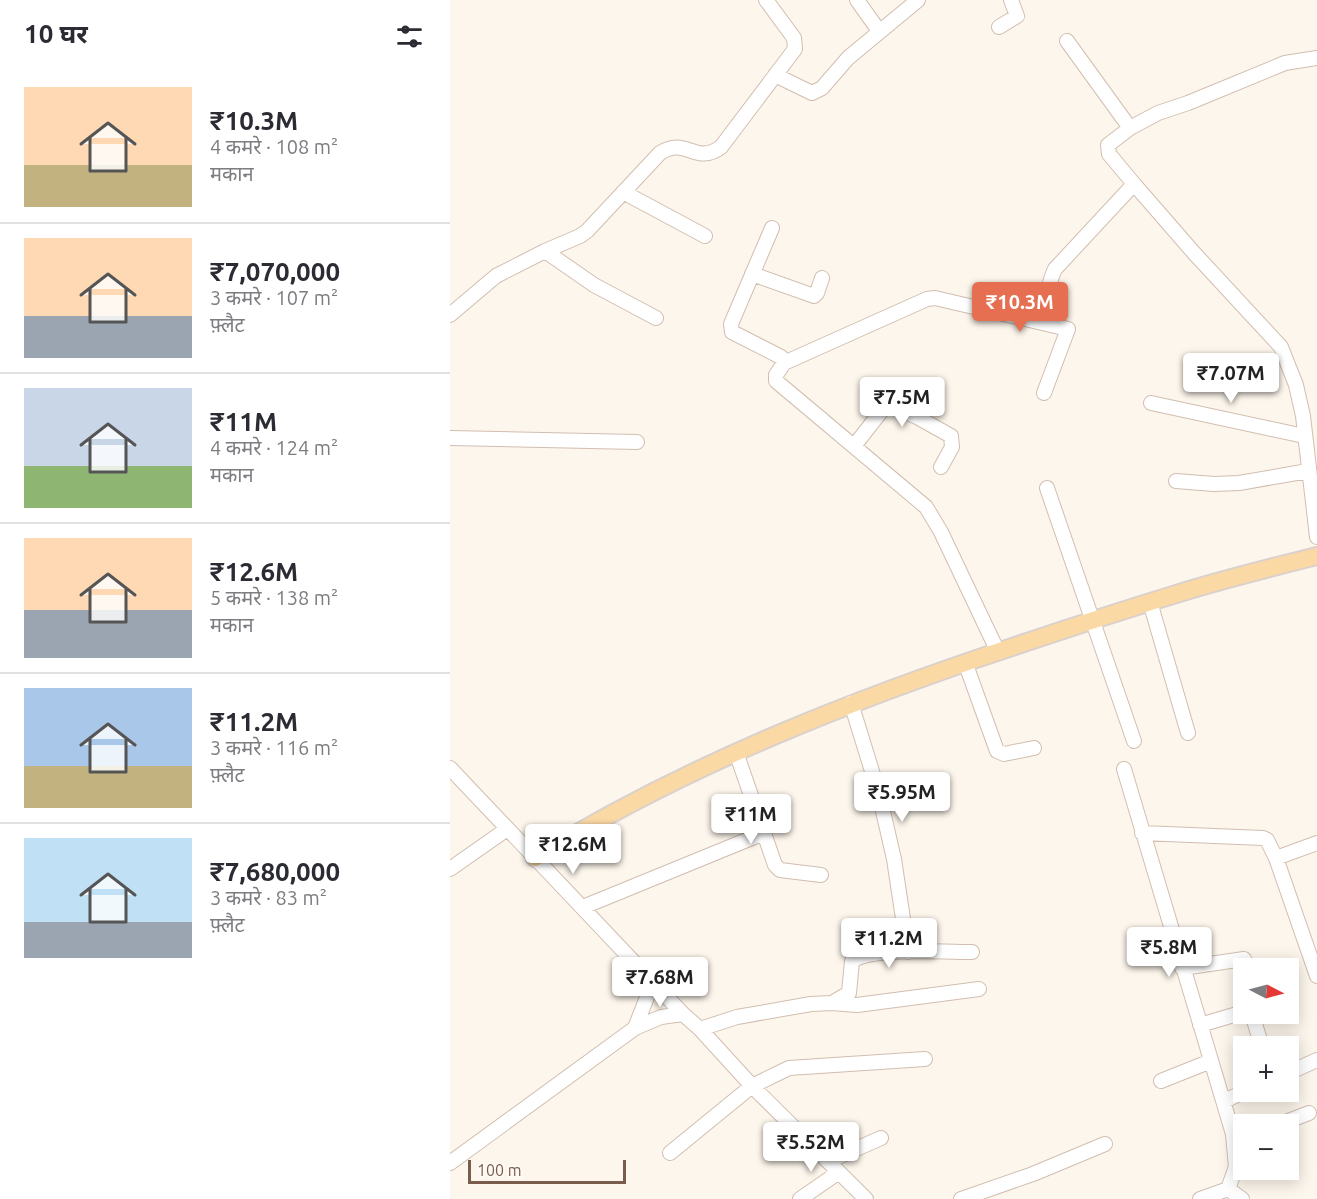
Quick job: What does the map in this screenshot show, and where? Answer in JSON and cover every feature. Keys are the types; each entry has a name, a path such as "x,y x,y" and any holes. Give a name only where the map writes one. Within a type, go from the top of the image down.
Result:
{"main road":[{"path":"535,858 591,823 736,752 851,703 965,662 1150,602 1317,556"}],"street":[{"path":"450,315 496,276 587,231 666,149 678,146 704,154 715,152 722,147 795,49 795,43 766,0"},
{"path":"858,0 879,32"},
{"path":"775,75 812,93 817,92 848,58 918,0"},
{"path":"999,27 1017,16 1011,0"},
{"path":"1066,41 1130,128"},
{"path":"1317,58 1285,63 1188,104 1158,113 1130,128 1108,145 1107,149 1194,254 1281,346 1296,385 1303,416 1317,537"},
{"path":"1032,320 1040,314 1044,306 1055,269 1134,184"},
{"path":"624,192 705,237"},
{"path":"772,228 731,324 732,332 781,357 784,363"},
{"path":"545,250 594,285 656,318"},
{"path":"752,274 810,296 817,293 822,278"},
{"path":"998,652 926,507 776,381 776,375 784,363 927,299 946,299 1068,329 1044,393"},
{"path":"1151,403 1304,436"},
{"path":"854,446 886,405 917,417 951,436 952,447 941,467"},
{"path":"450,438 637,442"},
{"path":"1176,482 1239,483 1308,471"},
{"path":"1047,488 1134,741"},
{"path":"1150,602 1188,733"},
{"path":"965,662 997,751 1004,754 1034,748"},
{"path":"851,703 879,794 894,859 908,952"},
{"path":"736,752 775,865 780,870 821,875"},
{"path":"450,768 752,1086 866,1199"},
{"path":"1124,769 1182,968 1224,1101 1233,1122"},
{"path":"450,868 507,829"},
{"path":"1142,832 1263,838 1271,844 1317,976"},
{"path":"583,907 764,833"},
{"path":"1276,858 1317,843"},
{"path":"832,1003 849,993 851,966 855,959 865,955 972,952"},
{"path":"1182,968 1233,961"},
{"path":"635,1028 645,1003 651,978"},
{"path":"700,1029 737,1017 811,1004 857,1005 979,989"},
{"path":"454,1161 635,1028 661,1017 683,1014"},
{"path":"1200,1025 1233,1015"},
{"path":"670,1153 752,1086 782,1071 796,1066 925,1059"},
{"path":"1299,1068 1317,1060"},
{"path":"1161,1081 1211,1061"},
{"path":"1224,1101 1233,1097"},
{"path":"1299,1117 1309,1113"},
{"path":"829,1161 881,1138"},
{"path":"961,1199 987,1195 1105,1144"},
{"path":"800,1199 839,1172"},
{"path":"1228,1189 1233,1175"},
{"path":"1200,1199 1228,1189"},
{"path":"1228,1189 1242,1199"}]}
